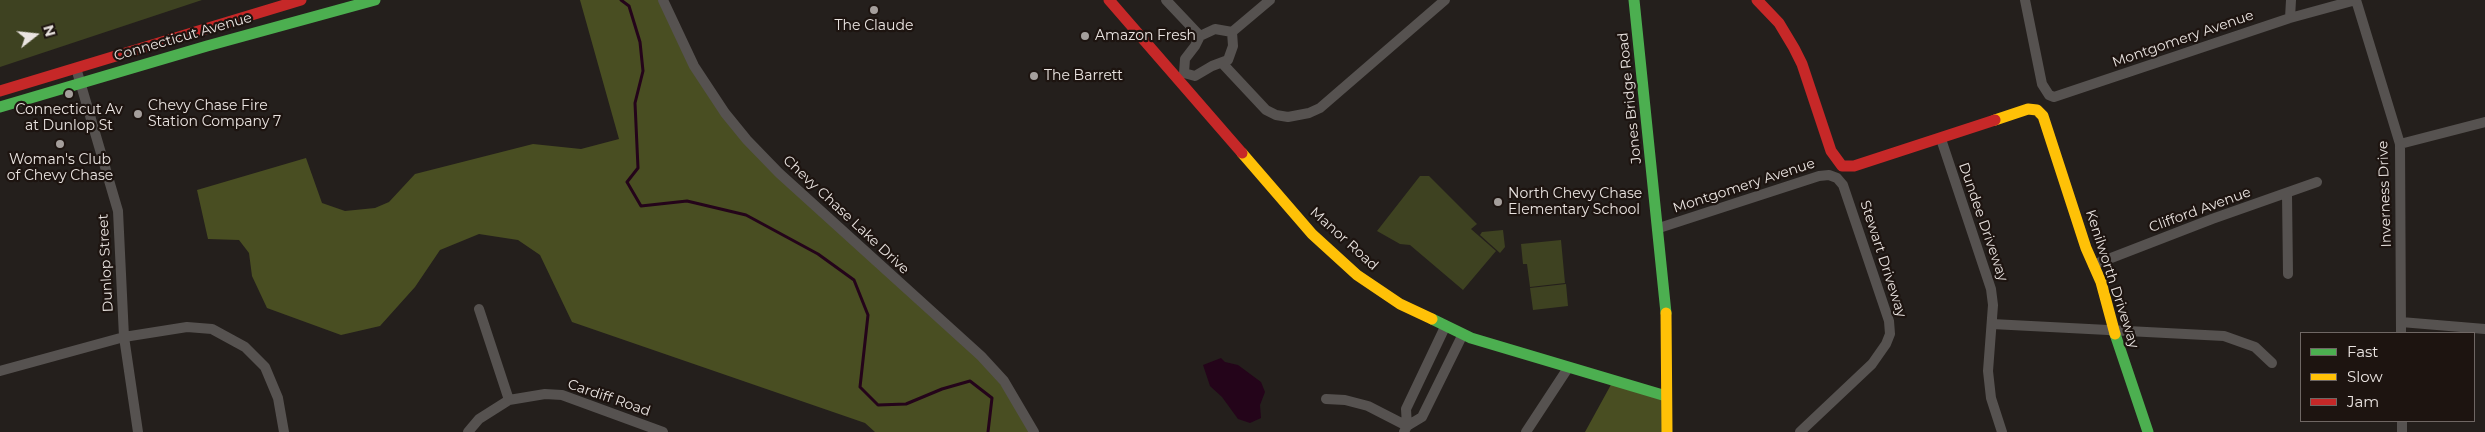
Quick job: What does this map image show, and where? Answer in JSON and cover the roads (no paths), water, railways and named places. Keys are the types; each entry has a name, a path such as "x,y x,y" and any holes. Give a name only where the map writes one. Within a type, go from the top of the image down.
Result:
{"street":[{"name":"Connecticut Avenue","path":"0,91 301,0"},
{"name":"Connecticut Avenue","path":"0,107 80,82 375,0"},
{"name":"Chevy Chase Lake Drive","path":"663,0 694,66 725,113 747,140 779,173 981,356 1004,381 1034,432"},
{"name":"Manor Road","path":"1109,0 1181,76 1312,234 1357,275 1400,304 1463,334 1568,368 1666,396"},
{"path":"1166,0 1200,36"},
{"path":"1232,32 1215,29 1200,36 1196,46 1185,59 1181,76 1195,76 1212,66 1222,64 1228,60 1231,52 1232,32 1270,0"},
{"path":"1222,64 1266,110 1276,115 1288,116 1308,113 1320,108 1445,0"},
{"name":"Jones Bridge Road","path":"1634,0 1660,228 1667,320 1667,432"},
{"path":"1757,0 1779,23 1794,48 1802,64 1831,151 1842,166 1854,166 1941,139"},
{"name":"Montgomery Avenue","path":"2025,0 2042,84 2049,95 2060,97 2290,18 2356,0"},
{"path":"2290,18 2291,0"},
{"name":"Inverness Drive","path":"2356,0 2400,144 2401,332"},
{"name":"Dunlop Street","path":"76,68 118,211 124,337 138,432"},
{"name":"Kenilworth Driveway","path":"1941,139 2028,109 2037,110 2043,116 2093,265 2101,282 2113,329 2148,432"},
{"path":"2400,144 2485,122"},
{"name":"Dundee Driveway","path":"1941,139 1992,289 1989,380 1991,398 2002,432"},
{"name":"Montgomery Avenue","path":"1660,228 1819,176 1829,175 1837,178"},
{"name":"Stewart Driveway","path":"1800,432 1872,364 1890,334 1889,321 1843,185 1837,178"},
{"name":"Clifford Avenue","path":"2093,265 2203,222 2317,182"},
{"path":"2287,194 2288,274"},
{"path":"479,309 509,400"},
{"path":"2401,322 2485,329"},
{"path":"1992,324 2224,336 2254,347 2272,363"},
{"path":"1405,429 1406,410 1445,326"},
{"path":"0,372 124,337 187,327 212,329 227,335 245,346 265,367 278,398 284,432"},
{"path":"1405,429 1422,417 1463,334"},
{"path":"1526,432 1568,368"},
{"name":"Cardiff Road","path":"468,432 479,419 509,400 545,394 562,395 663,432"},
{"path":"1326,399 1345,400 1368,406 1405,429"}],"waterway":[{"path":"621,0 629,6 640,42 643,71 635,103 638,168 627,182 641,206 687,201 746,215 818,254 854,280 868,315 860,387 878,405 906,404 942,389 970,381 992,398 988,432"}],"place":[{"name":"The Claude","path":"874,10"},
{"name":"Amazon Fresh","path":"1085,36"},
{"name":"The Barrett","path":"1034,76"},
{"name":"Connecticut Av at Dunlop St","path":"69,94"},
{"name":"Chevy Chase Fire Station Company 7","path":"138,114"},
{"name":"Woman's Club of Chevy Chase","path":"60,144"},
{"name":"North Chevy Chase Elementary School","path":"1498,202"}]}
